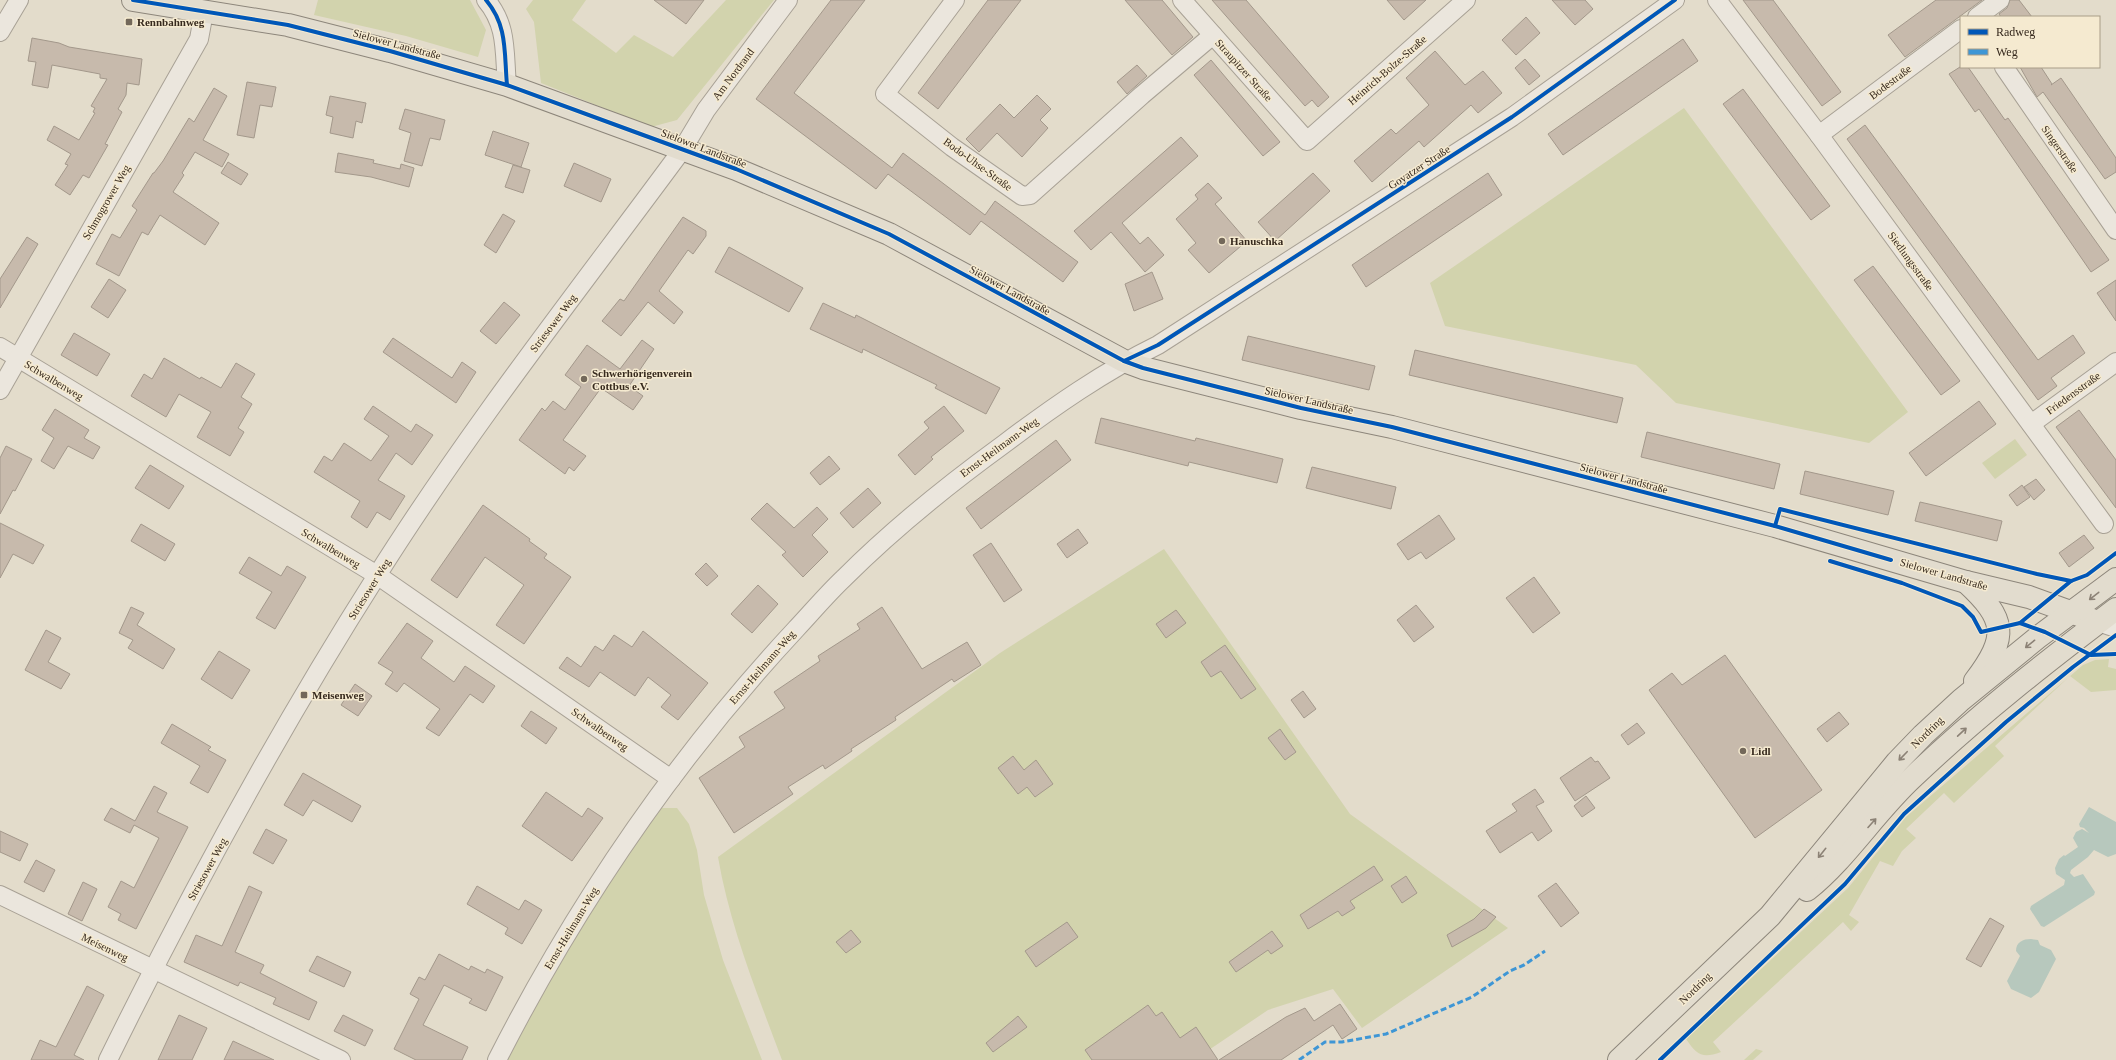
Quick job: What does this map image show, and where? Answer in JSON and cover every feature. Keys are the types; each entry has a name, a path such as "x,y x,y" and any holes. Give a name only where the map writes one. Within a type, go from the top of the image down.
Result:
{"main road":[{"name":"Sielower Landstraße","path":"133,0 288,25 390,51 507,85 736,170 889,234 1124,362 1300,408 1399,429 1752,520 1966,582 2029,597 2107,625"},
{"name":"Nordring","path":"1619,1060 1770,916 1897,762 1961,700 2037,638 2073,613 2116,579"},
{"path":"1961,700 1983,671 1998,644 1999,628 1990,606 1966,582"},
{"name":"Nordring","path":"1770,916 1809,890 1846,852 1912,778 1980,716 2056,653 2107,625 2116,608"}],"street":[{"path":"0,32 19,0"},
{"path":"486,0 494,9 502,26 507,85"},
{"name":"Am Nordrand","path":"682,150 706,110 788,0"},
{"name":"Bodo-Uhse-Straße","path":"955,0 885,94 952,147 1022,196 1030,195 1142,95 1213,35"},
{"name":"Straupitzer Straße","path":"1182,0 1307,141"},
{"name":"Heinrich-Bolze-Straße","path":"1307,141 1466,0"},
{"name":"Goyatzer Straße","path":"1124,362 1158,345 1500,125 1675,0"},
{"name":"Siedlungsstraße","path":"1717,0 1819,135 2104,524"},
{"path":"1978,16 2000,0"},
{"name":"Schmogrower Weg","path":"0,390 17,357 199,39 204,12"},
{"name":"Bodestraße","path":"1819,135 1960,30"},
{"name":"Singerstraße","path":"2005,68 2116,230"},
{"name":"Striesower Weg","path":"108,1060 152,970 274,746 377,575 466,442 682,150"},
{"name":"Schwalbenweg","path":"0,347 377,575 671,779"},
{"name":"Ernst-Heilmann-Weg","path":"497,1060 576,917 626,840 671,779 746,684 844,578 949,484 1054,407 1124,362"},
{"name":"Friedensstraße","path":"2031,424 2116,362"},
{"name":"Meisenweg","path":"0,895 152,970 341,1060"}],"green space":[{"path":"318,0 470,0 486,30 478,57 406,36 314,15"},
{"path":"533,0 586,0 572,20 616,53 634,35 673,57 726,0 774,0 677,120 651,127 541,83 534,22 526,9"},
{"path":"1684,108 1908,412 1869,443 1676,403 1636,365 1445,326 1430,283"},
{"path":"2015,439 2027,455 1995,479 1982,463"},
{"path":"1164,549 1350,814 1508,928 1362,1028 1333,989 1268,1010 1194,1060 782,1060 745,960 723,883 718,857 1000,653"},
{"path":"2109,659 2108,667 2116,669 2116,690 2091,692 2070,676 2083,665 2095,660"},
{"path":"2068,678 1995,746 2004,756 1954,803 1944,793 1906,829 1916,838 1902,851 1893,866 1880,861 1849,915 1859,922 1851,931 1843,922 1713,1042 1721,1052 1704,1055 1693,1049 1686,1039 1848,888 1906,817"},
{"path":"658,808 677,808 689,824 697,850 704,895 723,960 762,1060 506,1060 526,1021 582,923"},
{"path":"1756,1049 1763,1051 1753,1060 1744,1060"}],"shaded area":[{"path":"2089,807 2116,822 2116,854 2108,857 2094,850 2088,857 2071,870 2070,873 2074,877 2083,874 2095,892 2094,895 2044,927 2041,926 2030,909 2031,906 2064,885 2065,880 2056,874 2055,868 2059,859 2078,847 2073,838 2076,832 2082,829 2089,833 2084,828 2080,827 2079,824"},
{"path":"2023,940 2038,940 2040,945 2051,950 2056,959 2039,992 2031,998 2011,989 2007,981 2020,956 2016,951 2017,945"}],"building":[{"path":"654,0 704,0 686,24"},
{"path":"831,0 865,0 794,93 892,168 903,153 985,215 995,201 1078,262 1063,282 981,221 970,235 888,174 876,189 756,99"},
{"path":"988,0 1021,0 938,109 918,93"},
{"path":"1125,0 1162,0 1193,37 1172,55"},
{"path":"1212,0 1246,0 1329,97 1318,107 1312,100 1305,106"},
{"path":"1387,0 1426,0 1404,20"},
{"path":"1552,0 1585,0 1593,9 1575,25"},
{"path":"1743,0 1773,0 1841,92 1822,106"},
{"path":"1936,0 1982,0 1905,57 1888,35"},
{"path":"2010,0 2019,0 2031,16 2000,16 1999,14 2007,8"},
{"path":"1526,17 1540,33 1516,55 1502,40"},
{"path":"32,38 59,43 69,47 142,59 139,85 127,83 126,95 118,109 122,112 105,144 108,145 89,178 83,175 70,195 55,185 68,165 65,164 71,154 47,140 54,126 79,140 95,113 93,112 95,108 91,106 107,79 100,78 100,74 52,65 48,88 32,85 36,62 28,61"},
{"path":"1683,39 1698,61 1563,155 1548,134"},
{"path":"1435,51 1465,85 1483,71 1502,93 1478,113 1471,105 1424,147 1419,141 1372,182 1354,161 1391,129 1396,134 1429,105 1406,78"},
{"path":"1525,59 1540,76 1529,85 1515,68"},
{"path":"1211,60 1280,142 1263,156 1194,75"},
{"path":"1137,65 1147,76 1127,94 1117,82"},
{"path":"1960,67 1969,68 2005,120 2008,118 2109,260 2091,272 1979,109 1975,112 1949,74"},
{"path":"2021,68 2042,68 2052,84 2051,85 2061,78 2116,158 2116,172 2105,179 2043,92 2037,97"},
{"path":"247,82 276,87 272,107 260,105 254,138 237,135"},
{"path":"214,88 227,96 203,140 229,154 222,167 195,152 182,173 184,175 173,192 219,223 205,245 160,215 148,235 142,232 119,276 96,264 112,234 120,238 137,210 132,206 153,173 163,161 189,118 194,122"},
{"path":"1743,89 1830,206 1811,220 1723,104"},
{"path":"1037,95 1051,109 1040,120 1048,128 1022,157 997,133 979,152 966,139 1000,104 1014,118"},
{"path":"330,96 366,103 362,123 356,121 353,138 330,133 333,117 326,115"},
{"path":"405,109 445,120 440,140 430,138 422,166 404,161 411,133 399,129"},
{"path":"1865,125 2038,360 2073,335 2085,353 2051,378 2057,386 2038,400 1847,139"},
{"path":"493,131 529,143 521,167 485,155"},
{"path":"1181,137 1198,156 1122,223 1140,244 1148,237 1164,255 1145,272 1111,232 1091,250 1074,231"},
{"path":"338,153 374,160 373,163 400,169 401,164 414,168 409,187 371,177 335,172"},
{"path":"228,162 248,174 241,185 221,173"},
{"path":"574,163 611,179 601,202 564,186"},
{"path":"513,165 530,170 523,193 505,187"},
{"path":"1313,173 1330,191 1275,241 1258,222"},
{"path":"1488,173 1502,195 1366,287 1352,265"},
{"path":"1208,183 1222,198 1215,204 1247,241 1209,273 1188,250 1196,243 1176,219 1198,199 1195,195"},
{"path":"503,214 515,221 496,253 484,245"},
{"path":"683,217 706,231 706,236 693,254 688,250 659,291 683,312 674,324 648,302 621,336 602,321 620,299 624,301"},
{"path":"27,237 38,244 0,308 0,279"},
{"path":"729,247 803,288 789,312 715,272"},
{"path":"1873,266 1960,381 1941,395 1854,280"},
{"path":"1152,272 1163,299 1134,311 1125,284"},
{"path":"109,279 126,290 108,318 91,307"},
{"path":"2116,280 2116,321 2097,293"},
{"path":"504,302 520,315 496,344 480,331"},
{"path":"823,303 855,318 856,315 1000,388 986,414 935,388 937,385 863,349 862,353 810,329"},
{"path":"74,333 110,354 97,376 61,355"},
{"path":"1248,336 1375,366 1369,390 1242,360"},
{"path":"393,338 452,378 462,362 476,372 456,403 383,352"},
{"path":"642,340 654,349 629,386 643,396 633,410 601,388 563,440 586,456 574,471 569,467 565,474 519,440 542,408 545,411 553,401 565,410 581,387 565,375 587,345 620,369"},
{"path":"1415,350 1623,398 1617,423 1409,375"},
{"path":"164,358 200,379 201,377 221,388 236,363 255,374 241,397 252,404 238,428 244,432 230,456 197,437 211,412 179,394 166,417 131,396 144,374 152,379"},
{"path":"1979,401 1996,424 1926,476 1909,453"},
{"path":"373,406 411,432 416,424 433,435 412,465 396,453 378,480 405,496 390,520 377,512 367,528 351,517 360,501 314,472 324,456 332,461 344,443 371,461 389,436 364,419"},
{"path":"944,406 964,431 931,457 933,459 915,475 898,455 929,428 924,422"},
{"path":"55,409 89,430 84,438 100,447 93,459 68,446 54,469 41,461 54,438 42,430"},
{"path":"2079,410 2116,460 2116,508 2056,427"},
{"path":"1101,418 1195,441 1196,438 1283,459 1277,483 1189,462 1188,466 1095,443"},
{"path":"1647,432 1780,464 1774,489 1641,457"},
{"path":"1056,440 1071,460 981,529 966,508"},
{"path":"6,446 32,459 15,491 13,490 0,514 0,458"},
{"path":"829,456 840,469 820,485 810,473"},
{"path":"150,465 184,486 169,509 135,488"},
{"path":"1312,467 1396,487 1391,509 1306,488"},
{"path":"1805,471 1894,491 1888,515 1800,494"},
{"path":"2036,479 2045,490 2034,500 2024,487"},
{"path":"2022,485 2030,497 2017,506 2009,495"},
{"path":"868,488 881,503 853,528 840,513"},
{"path":"1920,502 2002,521 1997,541 1915,521"},
{"path":"767,503 794,528 817,507 828,519 812,535 828,552 803,577 782,555 786,552 751,519"},
{"path":"483,505 530,539 529,541 547,554 544,558 571,577 524,644 496,625 524,585 485,557 457,598 431,580"},
{"path":"1439,515 1455,539 1426,559 1421,552 1408,560 1397,544"},
{"path":"0,523 44,545 33,564 13,554 0,578"},
{"path":"141,524 175,544 165,561 131,541"},
{"path":"1078,529 1088,543 1067,558 1057,544"},
{"path":"2084,535 2094,548 2069,567 2059,553"},
{"path":"991,543 1022,590 1004,602 973,555"},
{"path":"249,557 281,576 287,566 306,577 275,629 256,618 272,592 239,573"},
{"path":"706,563 718,576 707,586 695,574"},
{"path":"1534,577 1560,613 1533,633 1506,598"},
{"path":"758,585 778,604 752,633 731,614"},
{"path":"1416,605 1434,627 1414,642 1397,620"},
{"path":"131,607 144,613 137,625 175,649 163,669 128,648 133,640 119,633"},
{"path":"882,607 922,669 967,642 981,665 954,682 952,679 895,717 896,720 851,749 852,751 825,769 823,765 788,787 793,794 734,833 699,778 745,747 739,737 785,708 774,692 820,661 818,656 860,629 857,624"},
{"path":"1176,610 1186,623 1166,638 1156,624"},
{"path":"407,623 433,641 421,658 454,682 465,666 495,686 483,703 470,694 439,736 426,728 440,709 404,683 397,692 385,684 393,672 378,663"},
{"path":"46,630 61,638 48,662 70,674 61,689 25,670"},
{"path":"643,631 708,683 678,720 661,707 671,695 648,677 635,696 600,672 589,687 559,668 567,657 581,667 595,646 603,651 614,635 632,647"},
{"path":"1225,645 1256,689 1241,699 1221,671 1211,677 1201,662"},
{"path":"219,651 250,670 232,699 201,679"},
{"name":"Lidl","path":"1725,655 1822,790 1755,838 1649,690 1672,673 1682,685"},
{"path":"355,684 372,696 358,716 341,705"},
{"path":"1303,691 1316,709 1304,718 1291,700"},
{"path":"531,711 557,728 546,744 521,726"},
{"path":"1839,712 1849,724 1827,742 1817,729"},
{"path":"1637,723 1645,733 1628,745 1621,735"},
{"path":"172,724 211,747 208,750 226,760 208,793 190,783 200,766 161,743"},
{"path":"1280,729 1296,752 1285,760 1268,738"},
{"path":"1013,756 1024,770 1036,760 1053,784 1035,797 1027,787 1018,794 998,768"},
{"path":"1591,757 1595,762 1598,761 1610,778 1575,801 1560,778"},
{"path":"303,773 361,806 352,822 313,800 303,816 284,805"},
{"path":"154,786 167,793 157,812 188,827 136,929 118,920 121,914 108,907 121,881 134,888 159,838 134,825 130,833 104,820 111,808 135,821"},
{"path":"1535,789 1544,802 1536,806 1552,831 1538,841 1532,832 1500,853 1486,831 1517,811 1512,804"},
{"path":"546,792 582,817 588,808 603,818 572,861 522,826"},
{"path":"1586,796 1595,808 1582,817 1574,806"},
{"path":"266,829 287,840 273,864 253,853"},
{"path":"0,831 28,844 20,861 0,852"},
{"path":"36,860 55,870 44,892 24,882"},
{"path":"1374,866 1383,880 1350,901 1355,908 1342,916 1338,911 1308,929 1300,915"},
{"path":"1406,876 1417,893 1402,903 1391,886"},
{"path":"83,882 97,889 82,921 68,914"},
{"path":"1556,883 1579,913 1561,927 1538,896"},
{"path":"249,886 262,892 235,952 264,965 260,973 317,1002 309,1020 273,1004 276,998 240,982 238,986 184,962 196,935 222,946"},
{"path":"477,886 519,910 525,900 542,910 522,944 505,934 508,928 467,904"},
{"path":"1484,909 1496,917 1486,928 1452,947 1447,935 1474,919"},
{"path":"1990,918 2004,926 1981,967 1966,959"},
{"path":"1067,922 1078,937 1036,967 1025,951"},
{"path":"851,930 861,942 846,953 836,942"},
{"path":"1272,931 1283,946 1271,954 1268,950 1236,972 1229,962"},
{"path":"439,954 469,970 471,966 485,973 487,969 503,977 486,1011 469,1003 472,999 444,985 423,1025 468,1047 462,1060 416,1060 394,1049 419,999 410,994 419,977 425,980"},
{"path":"317,956 351,972 344,987 309,971"},
{"path":"87,986 104,995 74,1055 84,1060 31,1060 40,1040 56,1047"},
{"path":"1340,1004 1357,1029 1342,1039 1333,1025 1281,1060 1219,1060 1286,1017 1305,1008 1314,1021"},
{"path":"1148,1005 1156,1016 1162,1012 1180,1038 1196,1027 1218,1060 1092,1060 1085,1050"},
{"path":"179,1015 207,1028 192,1060 158,1060"},
{"path":"343,1015 373,1030 365,1046 334,1031"},
{"path":"1018,1016 1027,1027 993,1052 986,1043"},
{"path":"233,1041 274,1060 224,1060"}],"marked path":[{"path":"1299,1060 1325,1042 1342,1042 1386,1034 1472,997 1510,971 1524,965 1545,951"}],"cycle path":[{"path":"133,0 288,25 390,51 507,85 736,169 889,234 1124,361 1143,368 1301,408 1392,427 1775,526 1891,560"},
{"path":"486,0 493,10 502,30 507,85"},
{"path":"1124,361 1158,345 1512,117 1675,0"},
{"path":"1775,526 1780,509 2037,574 2071,581"},
{"path":"1830,561 1902,583 1962,606 1973,617 1981,632 2020,623 2071,581 2087,575 2116,553"},
{"path":"2020,623 2045,632 2091,655 2116,654"},
{"path":"1660,1060 1845,884 1904,814 2006,722 2073,667 2116,635"}],"place":[{"name":"Rennbahnweg","path":"129,22"},
{"name":"Hanuschka","path":"1222,241"},
{"name":"Schwerhörigenverein Cottbus e.V.","path":"584,379"},
{"name":"Meisenweg","path":"304,695"},
{"name":"Lidl","path":"1743,751"}]}
